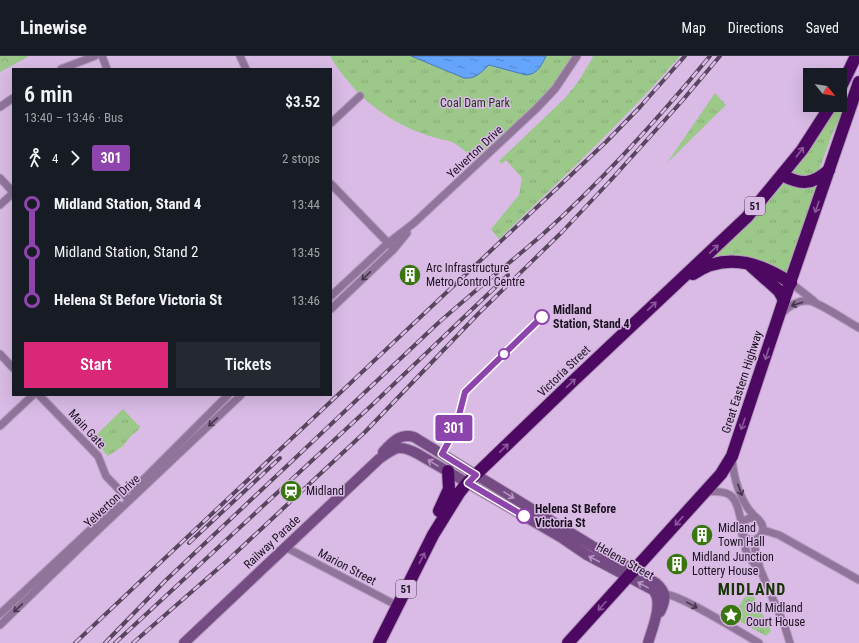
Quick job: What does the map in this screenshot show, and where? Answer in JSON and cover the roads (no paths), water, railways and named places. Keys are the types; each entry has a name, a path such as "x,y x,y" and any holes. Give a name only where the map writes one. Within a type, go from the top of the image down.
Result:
{"highway":[{"path":"847,75 856,56"},
{"name":"Great Eastern Highway","path":"568,643 721,474 732,456 859,82"},
{"name":"Victoria Street","path":"379,643 433,535 458,496 472,479 747,217 802,150 826,112"},
{"path":"782,175 793,181 803,182 820,178 829,170"},
{"path":"665,294 698,270 725,262 755,264 766,268 791,283"},
{"path":"742,262 753,267 770,282 779,291 784,300"},
{"path":"433,535 435,522 449,489 448,471"}],"street":[{"path":"64,68 95,56"},
{"path":"102,56 107,68"},
{"path":"240,56 246,68"},
{"name":"Yelverton Drive","path":"332,295 388,243 414,224 544,101 577,56"},
{"path":"332,122 360,96"},
{"path":"0,107 12,99"},
{"path":"0,178 12,191"},
{"path":"332,185 394,249"},
{"path":"0,205 12,193"},
{"name":"Yelverton Drive","path":"332,308 394,249 414,224"},
{"path":"791,283 817,304 859,328"},
{"path":"779,316 790,306 798,302 809,301 817,304"},
{"path":"0,354 12,367"},
{"path":"0,426 32,396"},
{"name":"Main Gate","path":"40,396 98,456 106,476 128,499"},
{"name":"Yelverton Drive","path":"0,625 128,499 227,396"},
{"name":"Yelverton Drive","path":"0,614 240,396"},
{"name":"Railway Parade","path":"379,460 382,452 397,438 406,435 414,437"},
{"name":"Helena Street","path":"414,437 472,479 587,555 631,574 652,590 660,594 682,600 759,643"},
{"name":"Railway Parade","path":"184,643 379,460 396,448 408,448"},
{"name":"Helena Street","path":"408,448 448,471 472,479"},
{"path":"732,456 735,476 744,502 748,510 758,519 763,530 761,536 757,539 749,540 743,536"},
{"path":"705,492 720,491 735,499 742,525 741,532 746,554 749,560 760,569"},
{"path":"742,525 748,518 758,519"},
{"path":"763,530 779,535 859,580"},
{"path":"757,539 755,549 760,569 785,627 787,642"},
{"name":"Marion Street","path":"285,547 398,606"},
{"path":"648,643 654,625 660,594"}],"water":[{"path":"411,56 546,56 539,69 530,74 526,75 489,65 478,75 472,78 464,78"}],"railway":[{"path":"75,643 606,142 640,107 685,56"},
{"path":"105,643 165,581 436,325 542,235 587,193 650,126 710,56"},
{"path":"133,643 228,560 365,432 478,314 562,232 682,101 720,56"},
{"path":"115,643 372,405 508,275"},
{"path":"189,543 280,458"}],"place":[{"name":"Arc Infrastructure Metro Control Centre","path":"410,275"},
{"name":"Midland Station, Stand 4","path":"542,317"},
{"name":"Midland","path":"291,491"},
{"name":"Helena St Before Victoria St","path":"524,516"},
{"name":"Midland Town Hall","path":"702,535"},
{"name":"Midland Junction Lottery House","path":"677,564"},
{"name":"Old Midland Court House","path":"731,615"}],"district":[{"name":"MIDLAND","path":"752,589"}],"park label":[{"name":"Coal Dam Park","path":"475,103"}]}
